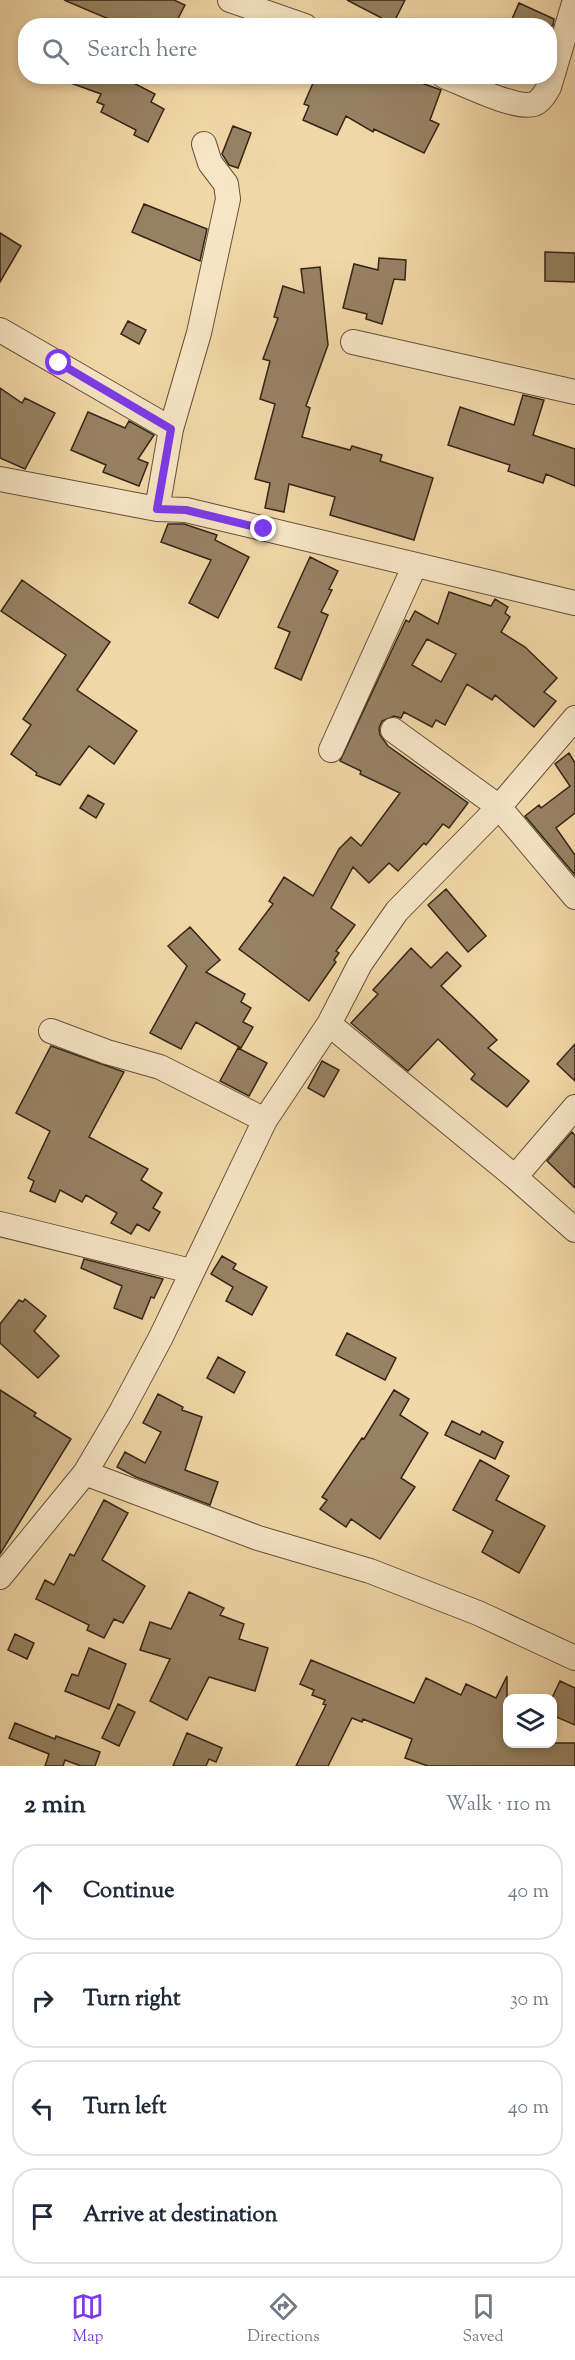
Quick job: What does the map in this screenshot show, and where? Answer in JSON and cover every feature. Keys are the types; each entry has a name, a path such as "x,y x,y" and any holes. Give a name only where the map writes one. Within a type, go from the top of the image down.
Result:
{"street":[{"path":"230,0 282,18"},
{"path":"557,49 567,2"},
{"path":"464,84 516,105 536,104 550,84"},
{"path":"157,509 171,429 199,333 228,199 226,184 210,163 204,144"},
{"path":"0,330 171,429"},
{"path":"353,342 575,392"},
{"path":"0,479 157,509 186,510 575,603"},
{"path":"331,750 415,565"},
{"path":"0,1578 85,1473 121,1412 162,1337 191,1271 265,1120 329,1024 360,964 397,911 499,807 574,722"},
{"path":"393,730 499,807 575,897"},
{"path":"329,1024 515,1177 575,1230"},
{"path":"51,1030 107,1052 160,1067 265,1120"},
{"path":"515,1177 575,1107"},
{"path":"0,1224 191,1271"},
{"path":"85,1473 258,1538 370,1571 478,1613 575,1658"}],"building":[{"path":"64,0 174,0 185,5 178,18 106,18"},
{"path":"347,0 405,0 396,18 382,18"},
{"path":"519,3 552,18 512,18"},
{"path":"74,84 136,84 155,94 151,102 164,109 148,142 134,135 136,130 101,112 104,105 97,102 101,94"},
{"path":"313,84 424,84 441,90 430,120 439,124 424,153 374,129 373,132 346,116 337,135 303,120 309,106 304,104"},
{"path":"233,126 251,133 238,168 229,165 222,154"},
{"path":"144,204 207,229 200,261 132,232"},
{"path":"0,233 21,246 0,282"},
{"path":"545,252 575,253 575,282 545,281"},
{"path":"379,258 406,260 405,280 394,279 382,324 366,319 367,314 343,308 354,264 378,270"},
{"path":"320,267 328,345 306,406 310,408 302,437 350,450 352,446 382,455 380,461 433,478 414,540 330,515 335,497 289,484 284,512 265,508 270,483 255,479 275,404 260,399 270,361 263,359 278,318 274,317 283,286 304,293 301,269"},
{"path":"128,321 146,330 139,344 121,334"},
{"path":"0,388 22,403 25,398 55,413 25,469 0,458"},
{"path":"523,395 544,400 533,435 575,449 575,486 546,474 543,483 508,471 510,465 448,445 460,407 514,425"},
{"path":"88,412 125,428 129,421 154,435 138,459 148,463 139,486 103,472 106,465 71,450"},
{"path":"168,524 184,524 217,535 215,540 249,557 218,618 189,603 211,560 161,542"},
{"path":"310,557 338,571 321,612 328,615 301,680 275,668 290,632 278,627"},
{"path":"22,580 110,642 77,690 137,731 114,764 89,746 60,785 36,775 37,773 11,754 31,725 23,719 66,655 1,611"},
{"path":"449,592 491,606 495,599 508,607 505,613 510,617 501,632 525,647 557,678 544,692 556,701 534,727 495,695 492,700 467,684 445,725 436,720 432,727 404,712 401,718 394,716 382,721 379,728 380,735 388,746 468,803 449,828 443,824 426,845 424,843 398,871 389,863 369,883 353,867 331,908 355,925 336,951 339,953 334,960 336,962 309,1001 239,949 273,904 269,901 284,877 313,896 339,849 351,837 361,846 400,793 360,774 361,771 340,761 406,620 409,622 415,611 438,624","holes":["427,639 456,654 441,682 412,665"]},
{"path":"569,753 575,763 575,813 556,828 575,855 575,875 525,816 539,805 541,808 570,786 555,764"},
{"path":"88,795 104,804 96,818 80,808"},
{"path":"446,889 486,936 468,952 428,905"},
{"path":"190,927 220,960 206,972 245,994 241,1002 251,1008 243,1022 253,1027 241,1048 196,1022 181,1049 150,1033 187,966 168,946"},
{"path":"411,948 431,968 447,952 461,966 441,986 497,1040 488,1048 529,1081 507,1107 471,1079 475,1074 438,1039 408,1071 351,1023 378,994 373,990"},
{"path":"575,1044 575,1081 557,1064"},
{"path":"51,1046 124,1072 89,1137 148,1169 141,1180 162,1193 153,1208 160,1212 149,1231 137,1224 131,1234 111,1223 117,1213 86,1195 82,1202 60,1190 55,1202 30,1191 34,1181 28,1178 50,1131 16,1113"},
{"path":"238,1048 267,1063 249,1096 220,1081"},
{"path":"322,1061 339,1070 324,1097 308,1088"},
{"path":"572,1132 575,1135 575,1188 547,1161"},
{"path":"222,1256 236,1264 233,1269 267,1287 252,1315 226,1301 233,1287 211,1274"},
{"path":"84,1259 163,1279 154,1298 151,1297 142,1319 114,1308 122,1286 81,1268"},
{"path":"25,1299 46,1316 34,1331 59,1356 38,1378 0,1343 0,1324 19,1300 23,1302"},
{"path":"347,1333 396,1358 385,1380 336,1355"},
{"path":"218,1357 245,1372 234,1393 207,1378"},
{"path":"0,1390 36,1413 34,1416 71,1439 0,1554"},
{"path":"394,1390 409,1399 400,1415 428,1433 401,1478 415,1487 380,1539 351,1519 346,1527 320,1509 327,1500 322,1497 362,1438 364,1439"},
{"path":"158,1394 183,1407 182,1410 202,1417 185,1470 218,1482 210,1505 136,1477 117,1467 125,1452 145,1463 161,1432 143,1423"},
{"path":"452,1421 480,1435 482,1431 503,1442 495,1459 445,1435"},
{"path":"480,1460 509,1476 496,1500 545,1526 519,1573 482,1552 493,1531 453,1510"},
{"path":"104,1500 128,1513 102,1560 145,1586 123,1623 114,1619 104,1638 87,1630 89,1625 36,1599 45,1580 54,1585 70,1554 74,1556"},
{"path":"189,1592 224,1608 220,1615 244,1624 239,1639 268,1648 255,1691 209,1677 187,1720 150,1701 170,1659 140,1650 150,1622 171,1629"},
{"path":"15,1634 34,1643 27,1659 8,1650"},
{"path":"89,1648 126,1664 109,1709 65,1691 72,1674 78,1676"},
{"path":"311,1660 414,1703 426,1678 461,1695 466,1684 496,1698 507,1676 507,1694 503,1694 503,1748 557,1748 557,1743 575,1743 575,1766 428,1766 405,1758 412,1739 363,1719 362,1722 352,1718 328,1766 296,1766 326,1705 323,1704 325,1700 312,1695 314,1690 300,1684"},
{"path":"560,1681 575,1688 575,1725 557,1717 557,1694 554,1694"},
{"path":"118,1704 135,1712 119,1746 102,1738"},
{"path":"15,1723 55,1739 56,1736 100,1752 95,1766 81,1766 65,1760 63,1766 45,1766 49,1754 9,1738"},
{"path":"187,1733 222,1748 216,1762 209,1759 206,1766 173,1766"}],"route":[{"path":"59,363 171,429 157,509 186,510 264,529"}]}
